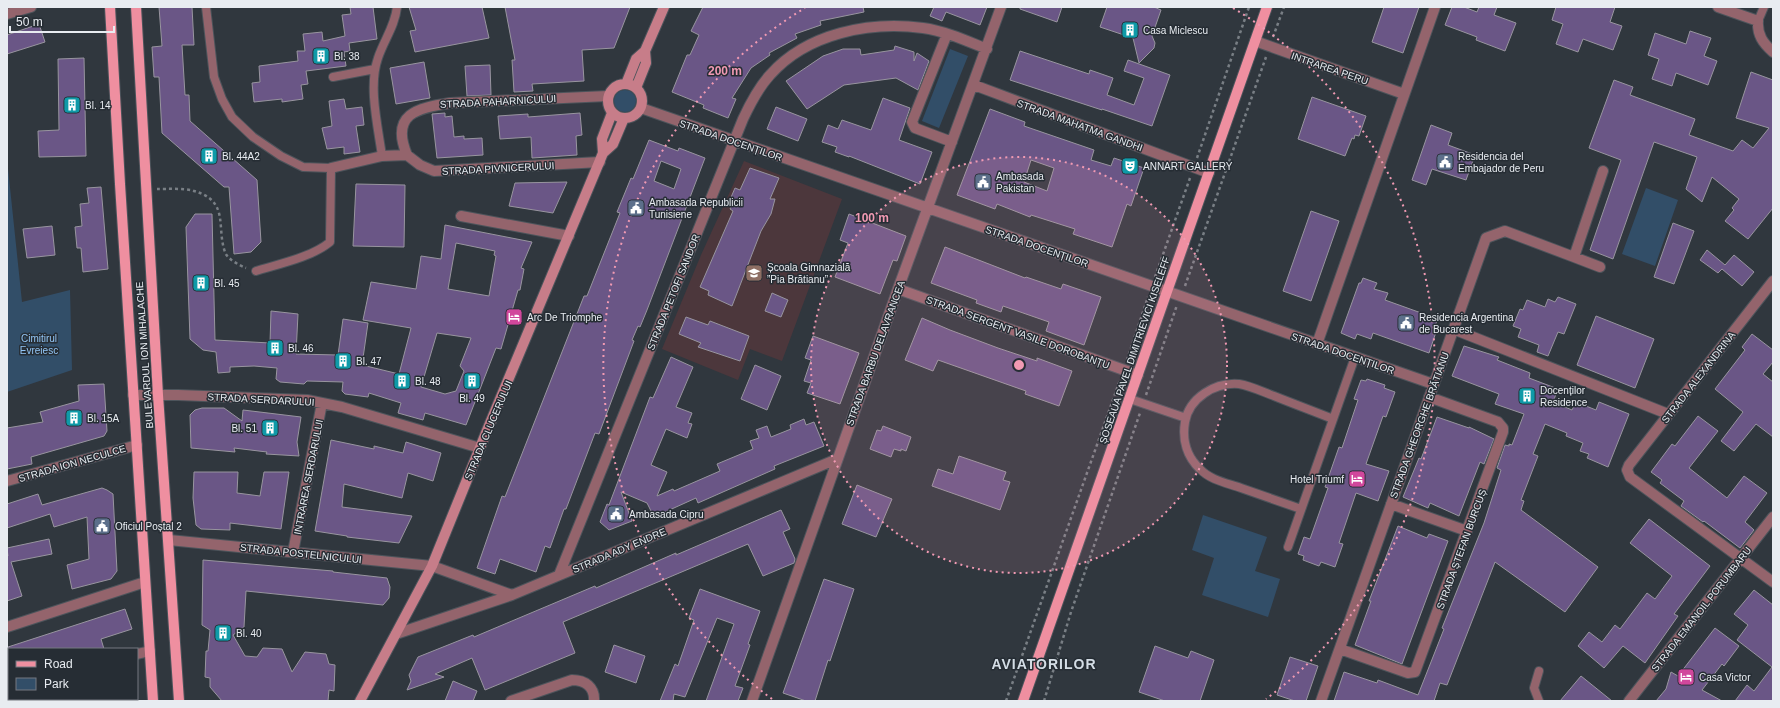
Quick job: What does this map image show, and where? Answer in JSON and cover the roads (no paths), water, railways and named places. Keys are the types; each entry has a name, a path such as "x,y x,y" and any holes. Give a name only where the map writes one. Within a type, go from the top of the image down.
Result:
{"main road":[{"name":"BULEVARDUL ION MIHALACHE","path":"110,7 132,395 137,444 153,701"},
{"name":"BULEVARDUL ION MIHALACHE","path":"136,7 145,190 179,701"},
{"name":"ȘOSEAUA PAVEL DIMITRIEVICI KISELEFF","path":"1023,701 1267,7"}],"street":[{"path":"7,14 31,7"},
{"path":"626,84 636,59 645,51 664,7"},
{"name":"STRADA BARBU DELAVRANCEA","path":"752,701 837,459 974,85 1001,7"},
{"path":"1317,344 1435,7"},
{"path":"1718,7 1758,21 1757,31 1771,47"},
{"name":"STRADA PETOFI SANDOR","path":"559,575 734,141 750,104 769,75 782,63 814,43 848,31 876,27 900,26 924,28 947,34 987,48"},
{"path":"947,34 912,122 915,128 952,142"},
{"name":"INTRAREA PERU","path":"1255,41 1404,94"},
{"path":"636,88 646,63 645,51"},
{"path":"626,84 636,88 641,97 641,108 634,116 624,118 612,113 608,104 608,96 616,86 626,84"},
{"name":"STRADA MAHATMA GANDHI","path":"974,85 1209,173"},
{"name":"STRADA PAHARNICULUI","path":"407,155 403,146 404,123 407,117 414,111 429,106 450,103 608,96"},
{"name":"STRADA DOCENȚILOR","path":"641,108 1433,384"},
{"name":"STRADA CLUCERULUI","path":"602,158 602,139 612,113"},
{"name":"STRADA CLUCERULUI","path":"360,701 432,566 602,158 613,144 624,118"},
{"path":"330,168 382,156 407,155"},
{"name":"STRADA PIVNICERULUI","path":"407,155 420,165 434,171 602,158"},
{"path":"1574,257 1603,171"},
{"path":"461,216 569,236"},
{"name":"STRADA GHEORGHE BRĂTIANU","path":"1321,701 1486,238 1505,231 1600,267"},
{"name":"STRADA ALEXANDRINA","path":"1741,559 1630,477 1628,474 1628,465 1773,281"},
{"name":"STRADA SERGENT VASILE DOROBANȚU","path":"898,290 1138,375"},
{"path":"1453,329 1668,414"},
{"name":"STRADA SERDARULUI","path":"132,395 307,400 342,407 480,448"},
{"name":"STRADA ȘTEFAN BURCUȘ","path":"1340,649 1408,672 1415,672 1503,432 1503,428 1498,422 1429,397"},
{"name":"INTRAREA SERDARULUI","path":"293,552 322,403"},
{"name":"STRADA ION NECULCE","path":"7,481 137,444"},
{"name":"STRADA ADY ENDRE","path":"396,634 512,595 837,459"},
{"path":"1391,504 1467,531"},
{"name":"STRADA EMANOIL PORUMBARU","path":"1629,701 1773,517"},
{"name":"STRADA POSTELNICULUI","path":"169,540 432,566"},
{"path":"1741,559 1773,582"},
{"path":"432,566 512,595"},
{"path":"7,627 145,582"},
{"path":"138,654 150,651"},
{"path":"511,701 572,680 581,680 589,685 594,691 594,701"}],"lane":[{"path":"206,7 214,77 222,99 232,117 253,137 281,156 303,167 330,168 330,242 324,247 256,271"},
{"path":"382,156 373,80 378,58 396,17 398,7"},
{"path":"1758,21 1764,7"},
{"path":"333,77 375,69"},
{"path":"1288,547 1355,357"},
{"path":"1301,509 1216,479 1200,470 1190,458 1185,444 1183,431 1189,409 1200,396 1214,387 1227,384 1249,387 1333,419"},
{"path":"1130,399 1186,418"},
{"path":"1539,671 1534,688 1539,701"}],"place":[{"name":"Casa Miclescu","path":"1130,30"},
{"name":"Bl. 38","path":"321,56"},
{"name":"Bl. 14","path":"72,105"},
{"name":"Bl. 44A2","path":"209,156"},
{"name":"Residencia del Embajador de Peru","path":"1445,162"},
{"name":"ANNART GALLERY","path":"1130,166"},
{"name":"Ambasada Pakistan","path":"983,182"},
{"name":"Ambasada Republicii Tunisiene","path":"636,208"},
{"name":"Școala Gimnazială ”Pia Brătianu”","path":"754,273"},
{"name":"Bl. 45","path":"201,283"},
{"name":"Arc De Triomphe","path":"514,317"},
{"name":"Residencia Argentina de Bucarest","path":"1406,323"},
{"name":"Bl. 46","path":"275,348"},
{"name":"Bl. 47","path":"343,361"},
{"name":"Bl. 48","path":"402,381"},
{"name":"Bl. 49","path":"472,381"},
{"name":"Docenților Residence","path":"1527,396"},
{"name":"Bl. 15A","path":"74,418"},
{"name":"Bl. 51","path":"270,428"},
{"name":"Hotel Triumf","path":"1357,479"},
{"name":"Ambasada Cipru","path":"616,514"},
{"name":"Oficiul Poștal 2","path":"102,526"},
{"name":"Bl. 40","path":"223,633"},
{"name":"Casa Victor","path":"1686,677"}],"district":[{"name":"AVIATORILOR","path":"1044,664"}],"park label":[{"name":"Cimitirul Evreiesc","path":"39,344"}]}
